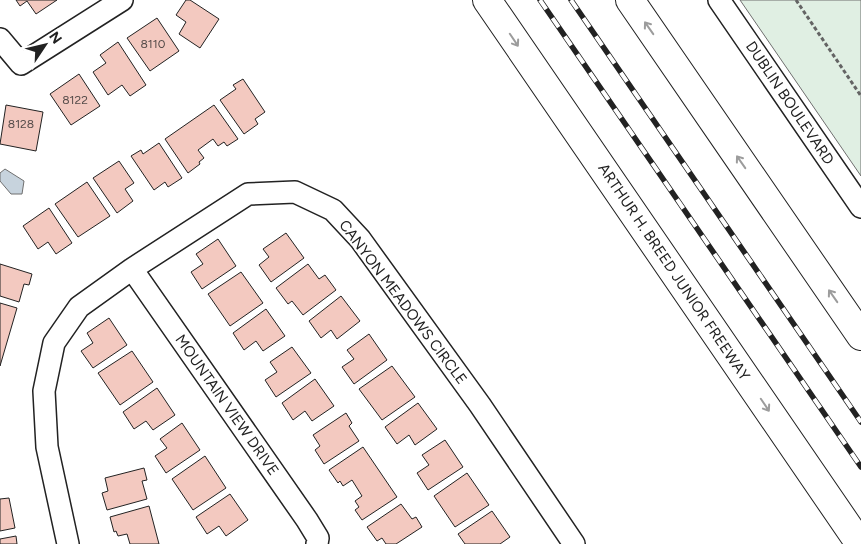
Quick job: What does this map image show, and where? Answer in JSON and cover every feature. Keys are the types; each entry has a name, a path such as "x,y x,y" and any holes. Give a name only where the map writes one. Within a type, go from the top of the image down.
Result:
{"highway":[{"name":"ARTHUR H. BREED JUNIOR FREEWAY","path":"487,0 860,544"},
{"path":"630,0 861,336"}],"street":[{"path":"0,39 21,64 122,0"},
{"name":"DUBLIN BOULEVARD","path":"719,0 861,206"},
{"name":"CANYON MEADOWS CIRCLE","path":"68,544 47,447 44,391 54,343 78,307 132,268 248,194 295,192 333,210 360,239 480,405 574,544"},
{"name":"MOUNTAIN VIEW DRIVE","path":"132,268 307,520 318,538 317,544"}],"path":[{"path":"796,0 861,96"}],"green space":[{"path":"740,0 861,0 861,176"}],"shaded area":[{"path":"5,169 24,181 22,194 11,194 0,181 0,173"}],"building":[{"path":"16,0 57,0 36,14 27,1 20,6"},
{"path":"186,0 190,0 219,19 200,48 179,34 186,22 176,15"},
{"path":"157,18 179,51 150,71 127,38"},
{"path":"118,42 146,85 130,96 122,85 108,95 93,72 106,63 100,55"},
{"path":"79,74 100,106 71,125 50,94"},
{"path":"243,79 265,112 255,119 258,124 244,134 220,100 236,89 233,85"},
{"path":"6,105 43,112 36,151 0,144"},
{"path":"214,105 238,139 227,146 224,142 218,146 213,139 198,150 204,158 199,162 200,164 188,173 165,139"},
{"path":"159,143 182,178 168,187 165,182 154,190 131,156 141,150 143,154"},
{"path":"119,161 134,183 125,189 133,201 117,213 93,178"},
{"path":"87,182 110,216 78,237 55,204"},
{"path":"49,208 72,243 56,254 48,242 38,249 23,226"},
{"path":"286,233 304,258 271,282 259,265 269,257 263,249"},
{"path":"218,239 236,266 202,289 191,272 203,264 196,254"},
{"path":"0,264 32,274 29,285 24,284 19,302 0,296"},
{"path":"308,264 319,279 325,275 336,290 303,315 292,301 288,304 276,288"},
{"path":"241,272 263,303 230,326 208,294"},
{"path":"341,296 360,321 337,339 331,330 321,338 309,321"},
{"path":"0,303 17,308 0,366"},
{"path":"266,309 285,336 263,351 256,341 244,350 233,333"},
{"path":"109,318 127,345 93,368 81,351 93,343 87,333"},
{"path":"369,334 387,360 354,384 342,367 354,359 347,350"},
{"path":"292,347 311,373 276,397 265,380 277,372 270,362"},
{"path":"132,351 153,382 120,405 98,373"},
{"path":"392,366 415,397 382,420 359,389"},
{"path":"315,379 334,406 312,421 305,411 293,420 282,403"},
{"path":"157,388 175,415 153,430 146,421 134,429 123,412"},
{"path":"418,403 437,429 415,445 409,435 397,444 385,427"},
{"path":"346,413 352,423 349,426 359,441 324,464 315,450 320,446 313,435"},
{"path":"182,423 200,450 166,473 155,456 167,448 160,439"},
{"path":"445,440 463,467 428,490 417,473 429,465 422,455"},
{"path":"363,447 397,497 362,520 355,510 359,507 355,501 362,496 352,480 343,486 340,481 338,483 329,470"},
{"path":"205,456 226,488 193,510 172,479"},
{"path":"144,468 147,480 142,481 147,499 107,510 102,493 108,491 105,478"},
{"path":"467,473 489,505 455,527 434,496"},
{"path":"230,494 248,520 226,536 219,526 207,534 196,517"},
{"path":"9,498 15,528 0,531 0,499"},
{"path":"401,504 412,519 416,517 422,527 396,544 386,544 382,538 377,541 367,527"},
{"path":"149,506 159,544 130,544 127,534 118,536 116,531 114,532 110,517"},
{"path":"492,511 510,537 500,544 465,544 458,534"},
{"path":"16,536 17,544 0,544 0,539"}],"railway":[{"path":"540,0 861,467"},
{"path":"571,0 861,422"}]}
